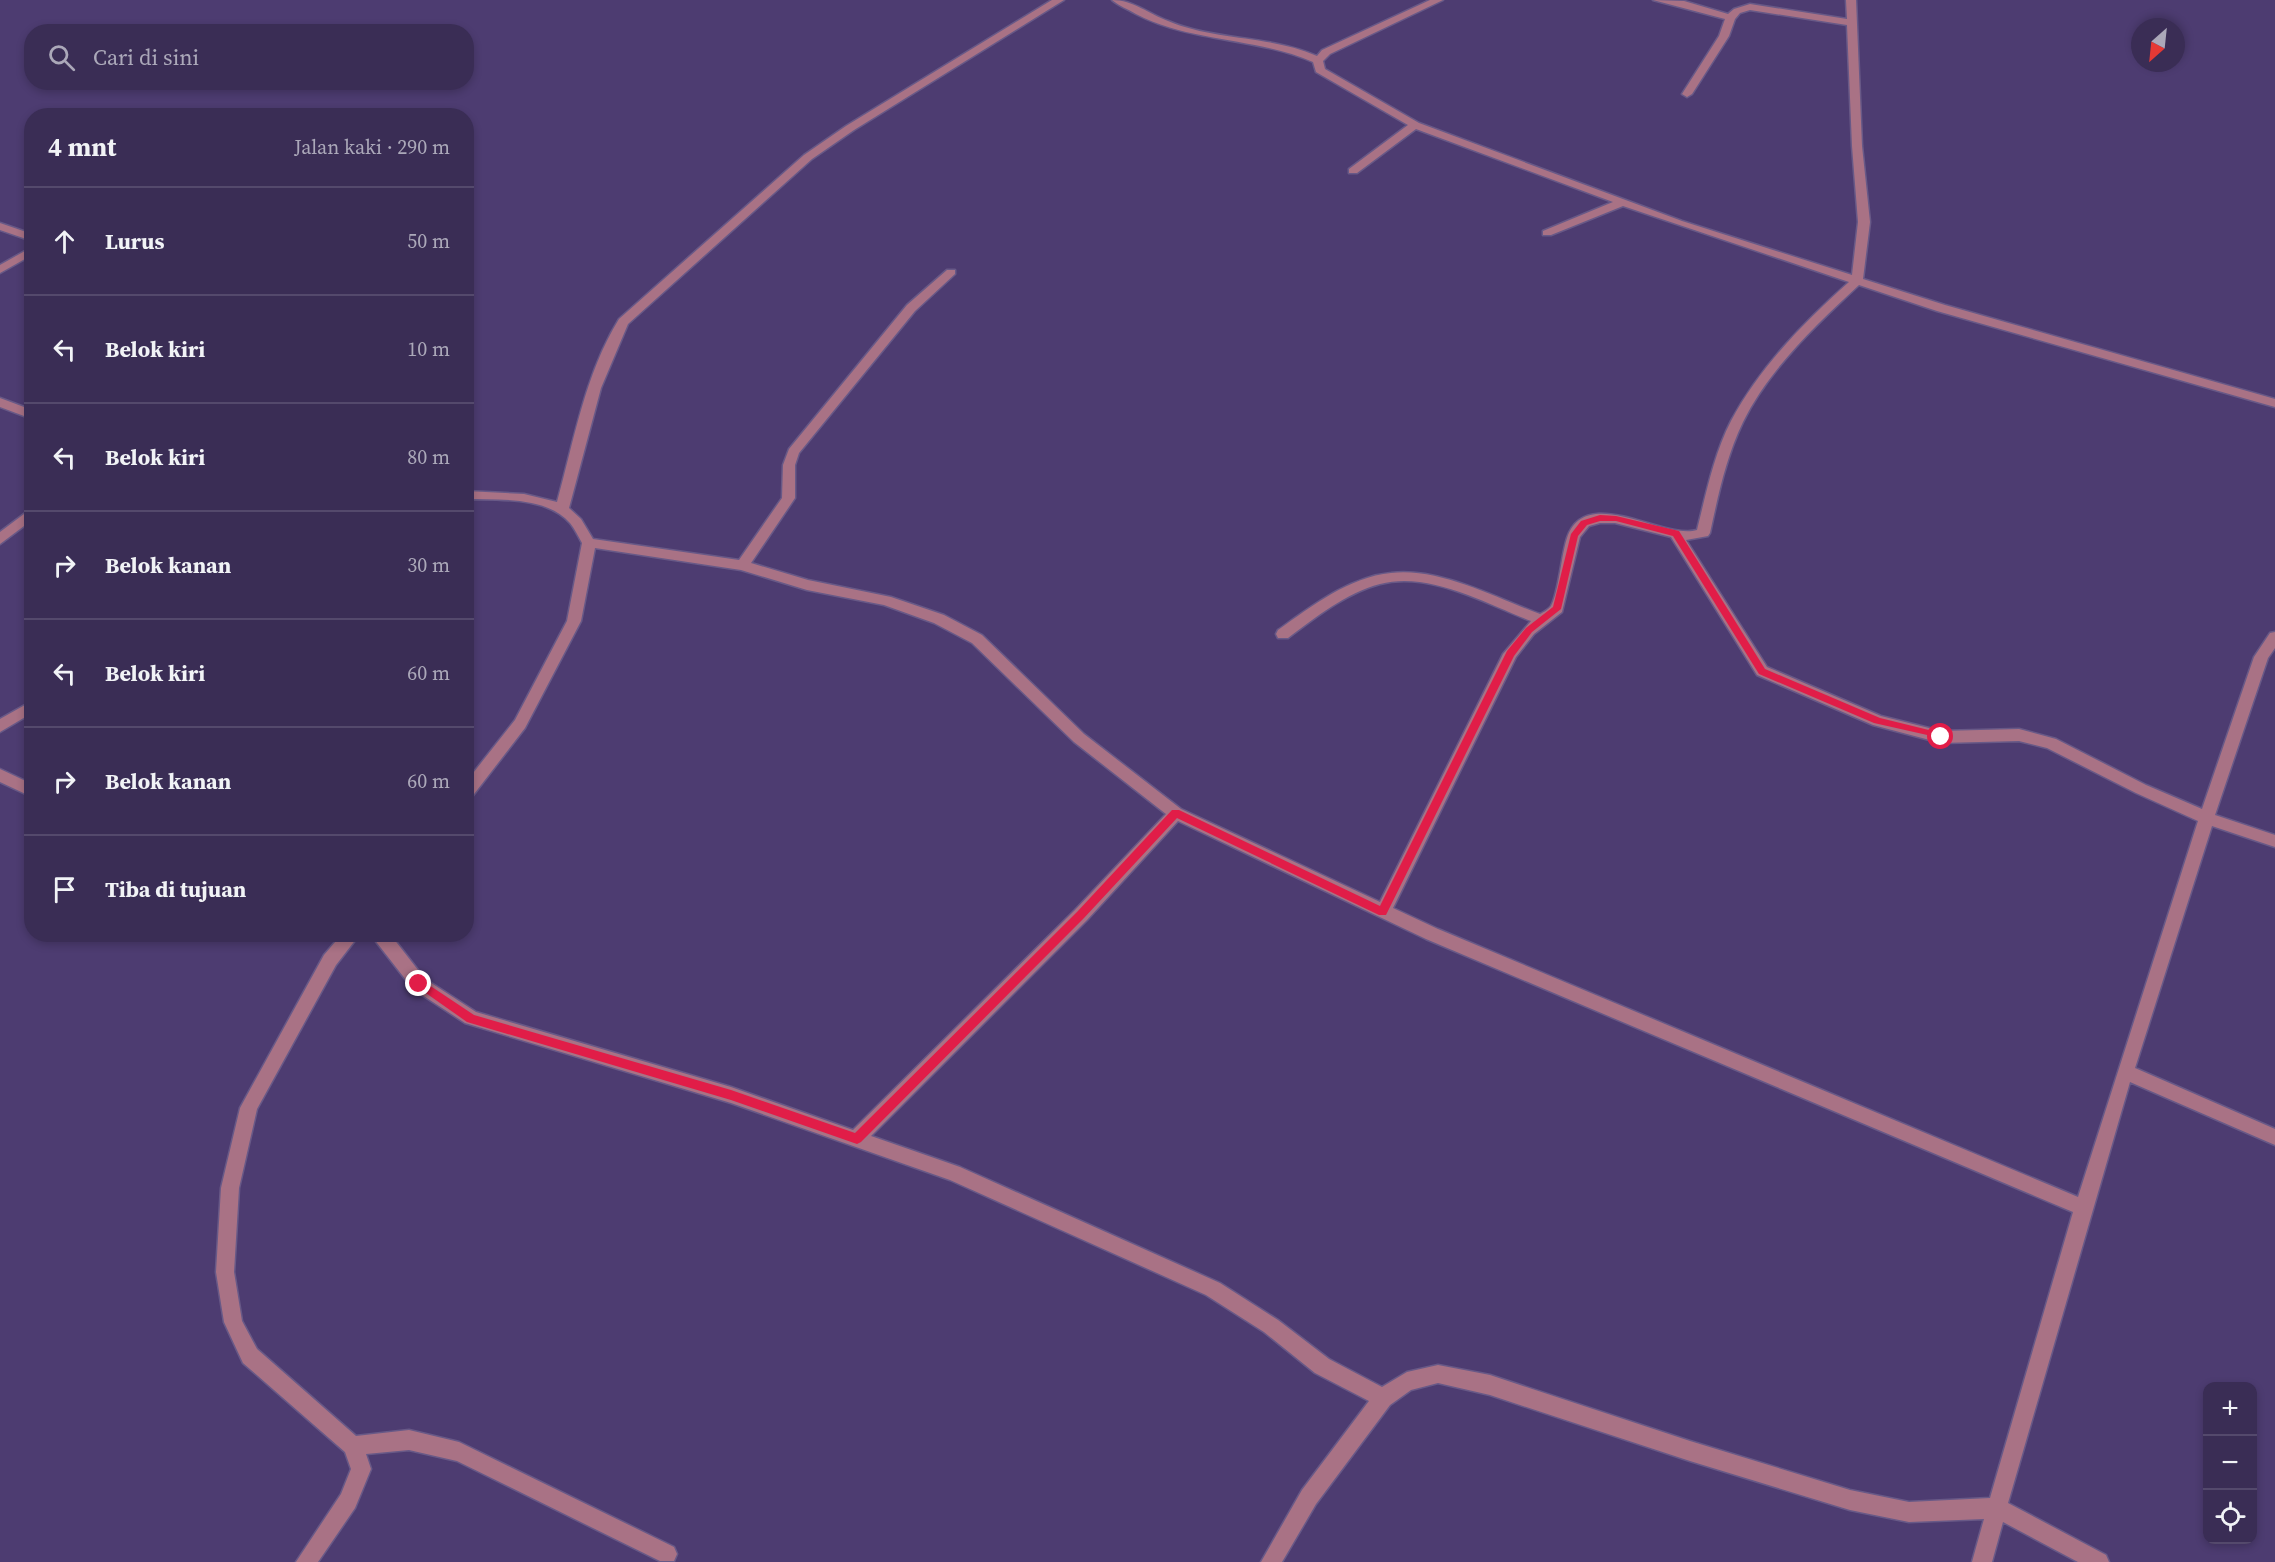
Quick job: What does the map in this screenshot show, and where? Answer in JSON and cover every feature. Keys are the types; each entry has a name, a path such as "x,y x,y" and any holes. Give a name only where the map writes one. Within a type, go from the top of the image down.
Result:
{"street":[{"path":"562,508 600,371 611,342 623,322 808,157 850,128 1059,0"},
{"path":"1117,0 1181,30 1219,37 1273,42 1293,48 1318,60"},
{"path":"1318,60 1326,52 1438,0"},
{"path":"1658,0 1687,2 1730,18"},
{"path":"1383,912 1510,654 1529,630 1544,621 1557,609 1574,536 1584,523 1600,518 1616,519 1676,534 1693,536 1702,532 1716,479 1737,422 1773,367 1817,317 1857,281 1864,222 1857,146 1851,0"},
{"path":"1687,94 1724,36 1730,18 1737,11 1750,7 1852,23"},
{"path":"1318,60 1320,70 1415,125 1621,203 1941,308 2275,403"},
{"path":"1353,171 1415,125"},
{"path":"1547,233 1621,203"},
{"path":"0,226 24,235"},
{"path":"0,270 24,255"},
{"path":"742,565 788,498 789,465 793,452 911,308 951,272"},
{"path":"0,402 24,412"},
{"path":"474,495 512,497 562,508 574,519 589,543 574,621 520,724 474,784"},
{"path":"0,540 24,519"},
{"path":"1676,534 1762,671 1878,721 1920,732 1941,737 2019,735 2050,743 2141,789 2206,818 2275,841"},
{"path":"589,543 742,565 807,585 886,600 939,619 977,639 1079,738 1176,813 1383,912 2083,1208"},
{"path":"1283,634 1338,596 1392,577 1452,588 1544,621"},
{"path":"1982,1562 2042,1340 2206,818 2261,657 2275,637"},
{"path":"0,726 24,711"},
{"path":"0,775 24,787"},
{"path":"857,1138 1081,915 1176,813"},
{"path":"306,1562 348,1501 361,1469 353,1446 250,1356 233,1322 225,1272 230,1188 249,1108 330,960 345,942"},
{"path":"386,942 419,984 471,1018 731,1095 954,1173 1213,1289 1271,1326 1322,1366 1383,1398"},
{"path":"2126,1072 2275,1137"},
{"path":"1271,1562 1309,1497 1383,1398 1407,1382 1438,1374 1490,1385 1690,1451 1850,1500 1909,1512 1997,1508 2098,1562"},
{"path":"353,1446 409,1440 459,1452 667,1554"}],"route":[{"path":"419,984 471,1018 731,1095 857,1138 1081,915 1176,813 1383,912 1461,749 1510,654 1529,630 1544,621 1557,609 1574,536 1584,523 1600,518 1616,519 1676,534 1762,671 1878,721 1941,737"}]}
